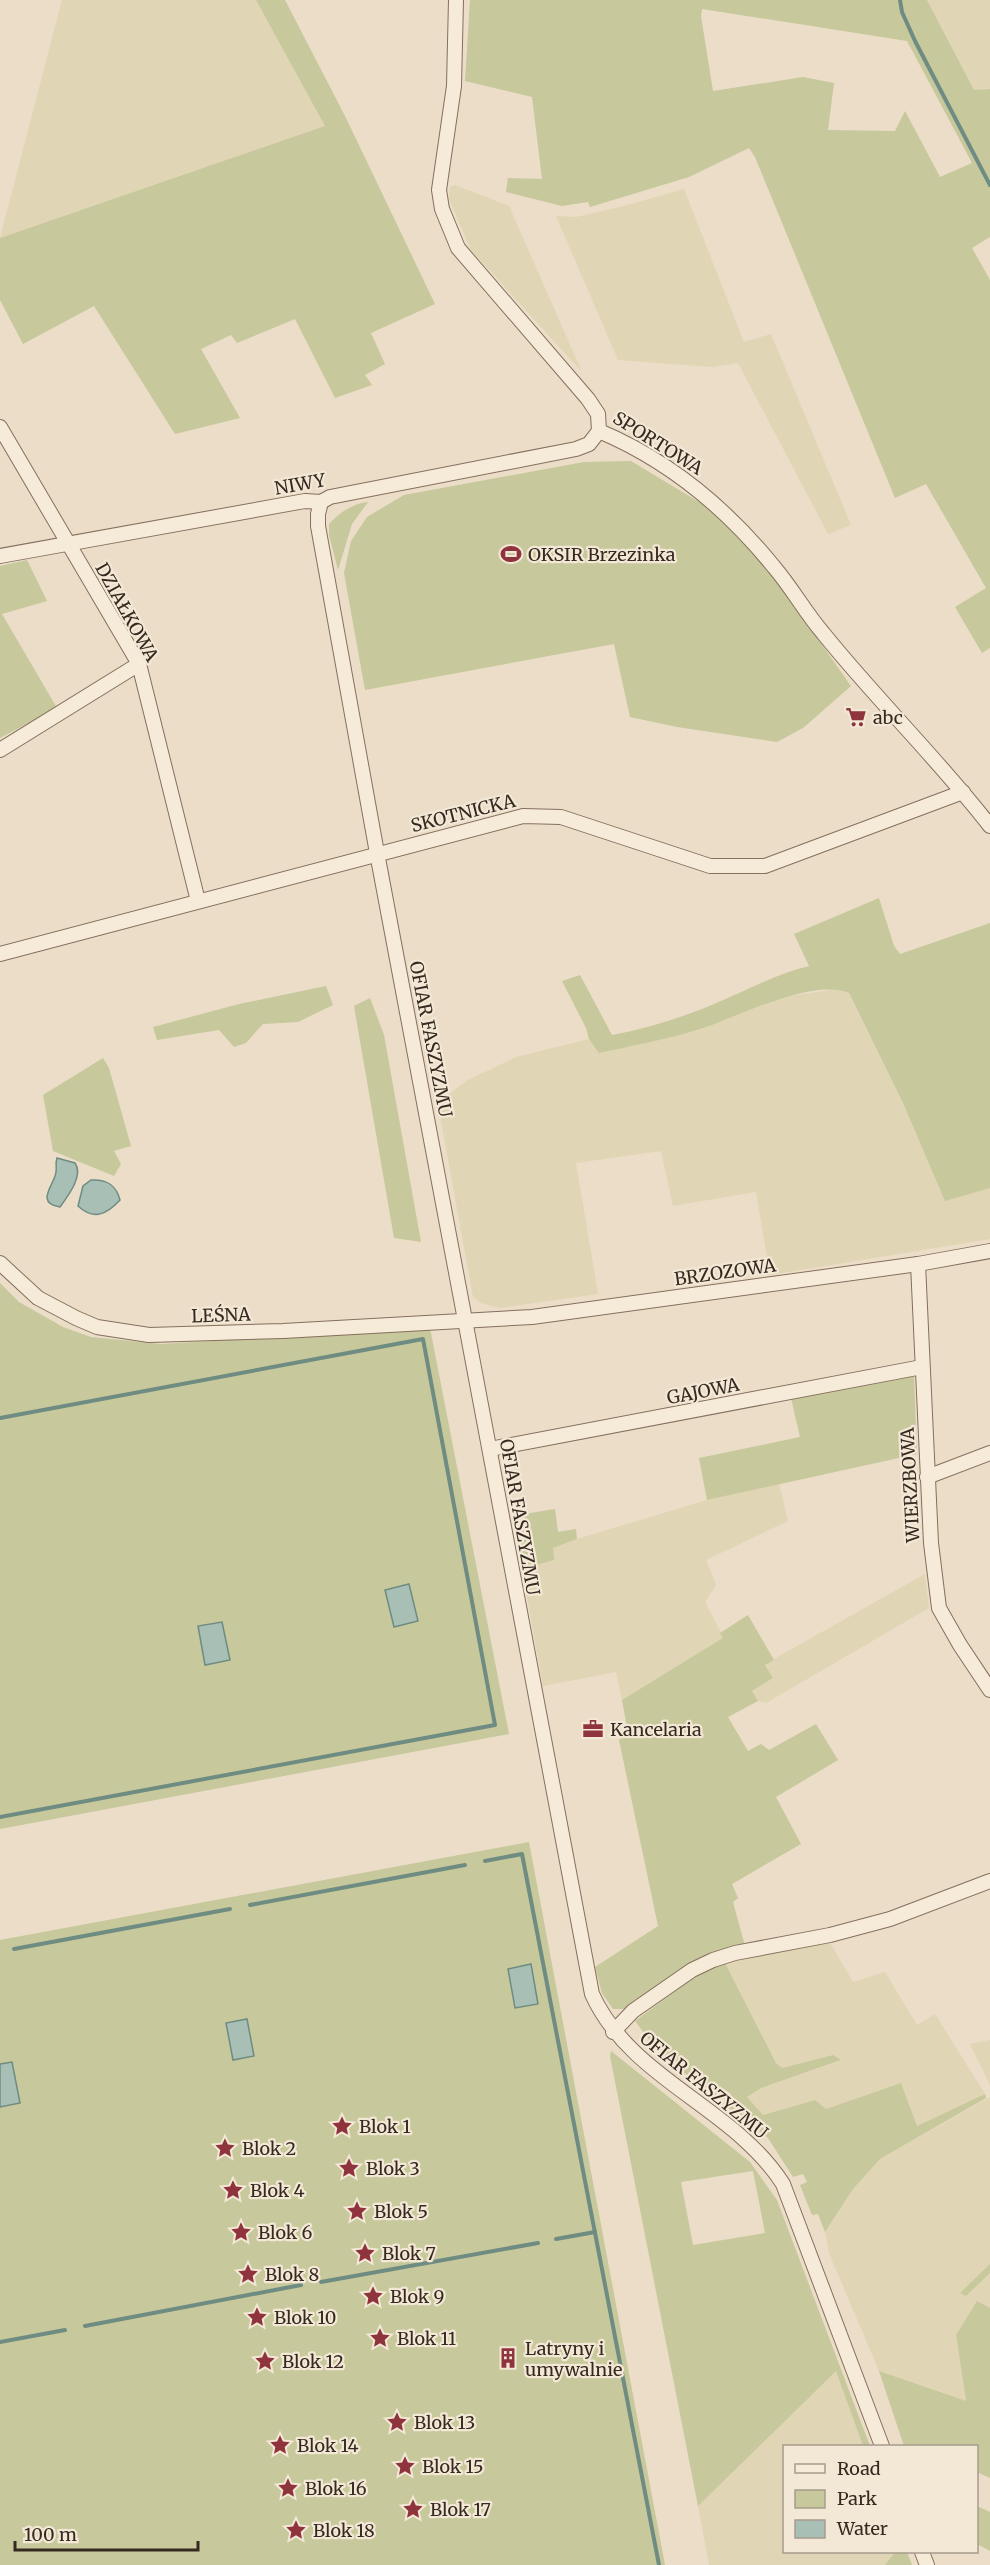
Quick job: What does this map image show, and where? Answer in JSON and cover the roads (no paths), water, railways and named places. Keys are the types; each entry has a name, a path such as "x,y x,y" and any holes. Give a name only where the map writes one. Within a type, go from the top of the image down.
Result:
{"street":[{"name":"SPORTOWA","path":"456,0 454,86 439,190 442,209 458,248 588,399 598,414 599,431 625,442 687,480 733,522 774,567 823,633 963,792 990,826"},
{"name":"DZIAŁKOWA","path":"0,427 139,664 198,902"},
{"name":"NIWY","path":"0,556 305,501 321,502 330,497 576,449 589,444 599,431"},
{"name":"OFIAR FASZYZMU","path":"321,502 318,526 586,1976 601,2014 613,2032 656,2072 705,2107 754,2147 774,2169 783,2184 882,2445"},
{"path":"0,750 139,664"},
{"name":"SKOTNICKA","path":"0,954 523,816 561,817 710,866 765,866 963,792"},
{"name":"BRZOZOWA","path":"464,1320 531,1317 918,1264 990,1251"},
{"name":"LEŚNA","path":"0,1263 38,1298 56,1308 98,1327 132,1334 283,1331 464,1320"},
{"name":"WIERZBOWA","path":"918,1264 931,1543 939,1608 990,1690"},
{"name":"GAJOWA","path":"490,1449 922,1367"},
{"path":"927,1477 990,1453"},
{"path":"613,2032 633,2011 692,1970 713,1960 735,1953 830,1935 890,1919 990,1881"}],"water":[{"path":"57,1158 75,1163 78,1173 74,1185 60,1207 48,1202 47,1197 55,1177"},
{"path":"91,1180 101,1180 113,1186 120,1200 100,1214 84,1211 78,1206 83,1186"},
{"path":"409,1584 418,1621 394,1627 385,1590"},
{"path":"222,1622 230,1660 205,1665 198,1626"},
{"path":"531,1964 538,2004 515,2008 508,1969"},
{"path":"247,2019 254,2056 233,2060 226,2023"},
{"path":"12,2062 20,2103 0,2107 0,2064"}],"waterway":[{"path":"900,0 902,12 915,41 990,185"},
{"path":"0,1418 423,1339 495,1725 0,1817"},
{"path":"485,1861 522,1854 659,2565"},
{"path":"250,1905 465,1865"},
{"path":"14,1949 230,1909"},
{"path":"556,2239 595,2232"},
{"path":"321,2282 538,2243"},
{"path":"85,2326 301,2285"},
{"path":"0,2342 65,2330"}],"place":[{"name":"OKSIR Brzezinka","path":"511,554"},
{"name":"abc","path":"856,717"},
{"name":"Kancelaria","path":"593,1729"},
{"name":"Blok 1","path":"342,2126"},
{"name":"Blok 2","path":"225,2148"},
{"name":"Blok 3","path":"349,2168"},
{"name":"Blok 4","path":"233,2190"},
{"name":"Blok 5","path":"357,2211"},
{"name":"Blok 6","path":"241,2232"},
{"name":"Blok 7","path":"365,2253"},
{"name":"Blok 8","path":"248,2274"},
{"name":"Blok 9","path":"373,2296"},
{"name":"Blok 10","path":"257,2317"},
{"name":"Blok 11","path":"380,2338"},
{"name":"Latryny i umywalnie","path":"508,2358"},
{"name":"Blok 12","path":"265,2361"},
{"name":"Blok 13","path":"397,2422"},
{"name":"Blok 14","path":"280,2445"},
{"name":"Blok 15","path":"405,2466"},
{"name":"Blok 16","path":"288,2488"},
{"name":"Blok 17","path":"413,2509"},
{"name":"Blok 18","path":"296,2530"}]}
